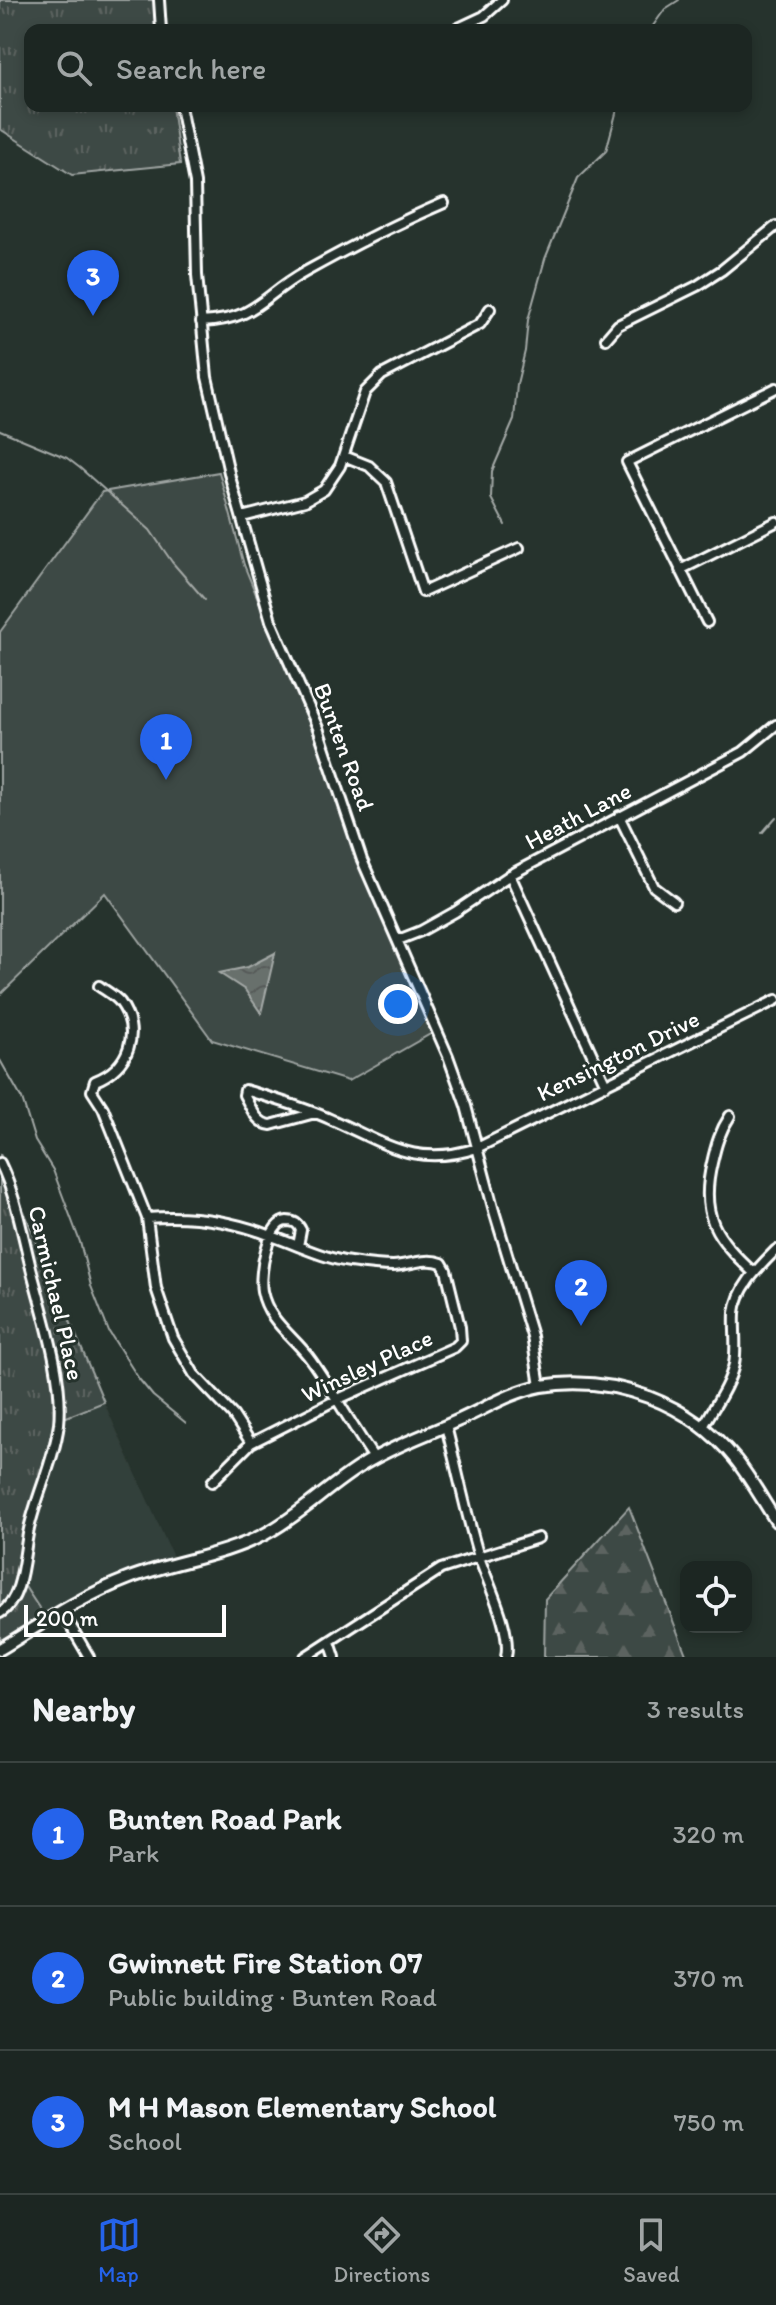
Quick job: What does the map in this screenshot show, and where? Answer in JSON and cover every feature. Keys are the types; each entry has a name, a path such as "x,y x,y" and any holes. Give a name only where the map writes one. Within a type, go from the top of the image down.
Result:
{"main road":[{"path":"0,1649 62,1611 127,1579 241,1546 290,1519 374,1458 540,1386 580,1383 616,1387 655,1400 703,1427 734,1458 776,1521"}],"street":[{"path":"159,0 161,24"},
{"path":"467,24 484,16 502,0"},
{"name":"Bunten Road","path":"181,112 195,183 197,275 211,399 271,621 318,728 362,860 448,1056 532,1336 540,1386"},
{"path":"201,322 238,317 261,305 293,278 444,203"},
{"path":"606,339 618,325 697,286 722,270 776,226"},
{"path":"242,517 305,501 324,490 344,456 365,392 382,375 480,324 490,309"},
{"path":"707,622 627,462 776,388"},
{"path":"344,456 369,466 386,482 423,592 519,548"},
{"path":"680,570 776,522"},
{"name":"Heath Lane","path":"398,940 444,918 510,875 743,752 776,725"},
{"path":"619,816 654,887 674,902"},
{"path":"510,875 606,1085"},
{"path":"99,986 118,1000 128,1016 133,1035 121,1064 106,1077 95,1081 92,1091 103,1108 147,1218 156,1288 173,1338 194,1374 233,1415 251,1443"},
{"name":"Kensington Drive","path":"315,1113 265,1125 259,1121 244,1095 245,1090 315,1113 379,1144 411,1154 453,1156 477,1148 776,1000"},
{"path":"730,1116 720,1131 707,1182 707,1204 715,1228 727,1248 754,1273"},
{"name":"Carmichael Place","path":"0,1163 10,1184 43,1316 58,1389 59,1421 53,1458 37,1495 15,1598 0,1613"},
{"name":"Winsley Place","path":"147,1218 181,1215 219,1219 271,1235 329,1259 354,1263 392,1266 433,1260 442,1263 460,1327 461,1341 455,1347 336,1400 251,1443 212,1482"},
{"path":"298,1246 301,1230 298,1224 281,1222 271,1235 263,1262 264,1298 281,1329 311,1360 374,1458"},
{"path":"703,1427 725,1390 734,1363 735,1309 754,1273 776,1250"},
{"path":"446,1426 479,1556 505,1633 508,1646 506,1657"},
{"path":"305,1657 441,1569 538,1538"},
{"path":"62,1611 89,1657"},
{"path":"330,1642 335,1657"}],"shaded area":[{"path":"104,1402 173,1557 110,1585 47,1620 18,1576 54,1422"}],"green space":[{"path":"0,0 164,0 162,24 24,24 24,112 173,112 180,164 72,175 0,129"},
{"path":"219,472 244,565 381,898 432,1033 348,1081 212,1040 105,893 0,995 0,632 102,492"},
{"path":"0,1154 104,1402 54,1422 18,1576 47,1620 0,1641"},
{"path":"629,1507 687,1657 544,1657 545,1599"}],"water":[{"path":"275,953 261,1013 245,990 219,973 248,967"}],"waterway":[{"path":"654,24 665,9 679,0"},
{"path":"505,525 491,498 492,471 514,420 528,320 545,259 578,178 606,151 616,112"},
{"path":"0,430 67,458 80,468 150,530 172,562 205,600"},
{"path":"762,833 776,817"},
{"path":"0,1060 22,1099 35,1141 53,1170 109,1332 153,1396 186,1423"}],"place":[{"name":"M H Mason Elementary School","path":"93,316"},
{"name":"Bunten Road Park","path":"166,780"},
{"name":"Gwinnett Fire Station 07","path":"581,1326"}]}
